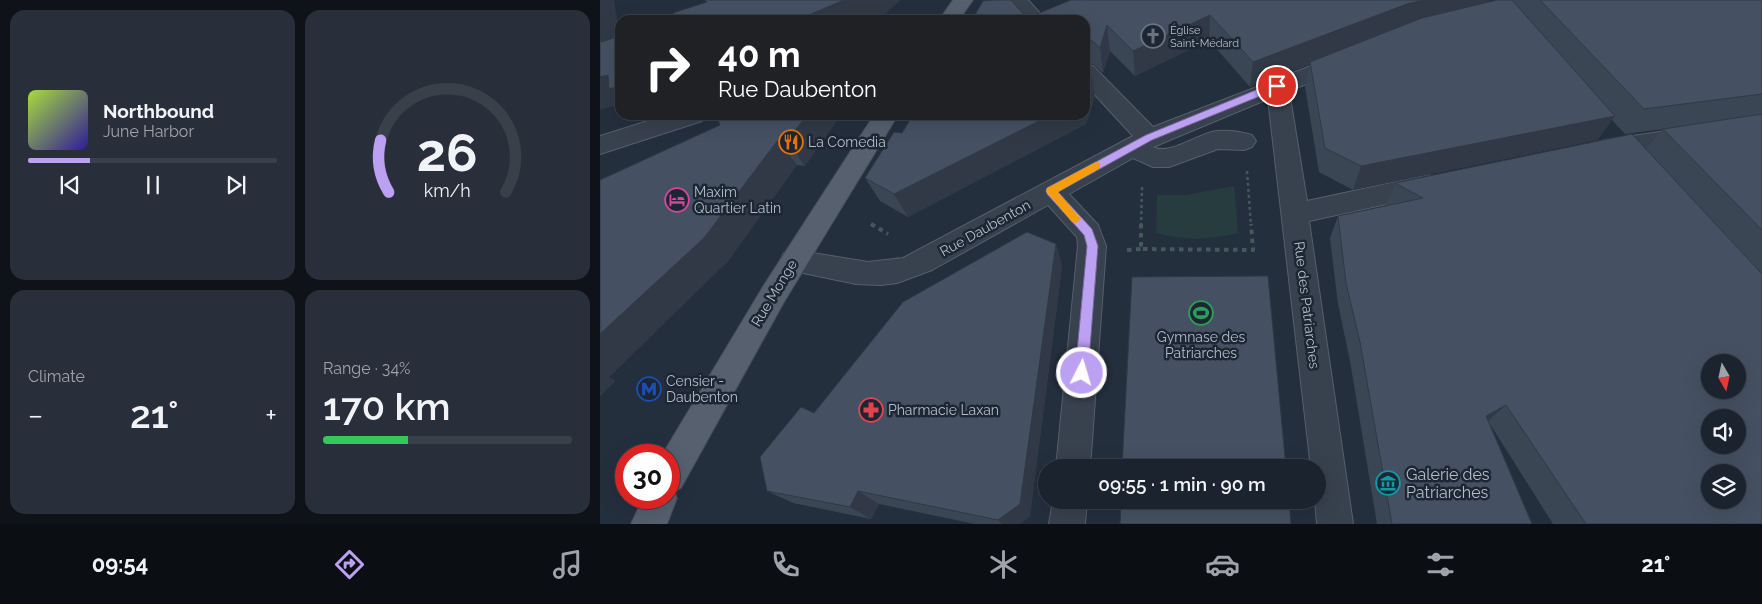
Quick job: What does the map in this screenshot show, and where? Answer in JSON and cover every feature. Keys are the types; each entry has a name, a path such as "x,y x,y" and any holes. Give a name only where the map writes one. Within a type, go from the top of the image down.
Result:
{"main road":[{"path":"952,15 963,0"},
{"name":"Rue Monge","path":"680,457 747,338 883,120"},
{"path":"649,524 655,509"}],"street":[{"path":"1016,0 1031,15"},
{"name":"Rue Daubenton","path":"794,261 859,272 892,272 908,268 1140,142 1362,53"},
{"path":"1090,77 1153,158 1169,158 1216,140 1244,141"},
{"name":"Rue des Patriarches","path":"1277,86 1335,524"},
{"path":"600,145 678,120"},
{"path":"1599,124 1638,168"},
{"path":"1579,154 1618,146 1762,125"},
{"path":"1295,214 1453,180"},
{"path":"1051,191 1088,233 1092,246 1074,459"},
{"path":"1067,524 1069,509"}],"path":[{"path":"1142,184 1140,249 1253,250 1247,168"},
{"path":"871,224 888,234"}],"green space":[{"path":"1234,186 1238,233 1197,239 1156,233 1157,195 1186,195"}],"building":[{"path":"705,0 844,0 809,15 674,15 673,13 707,2"},
{"path":"1011,0 1024,15 975,15 983,1"},
{"path":"1071,0 1424,0 1407,4 1253,62 1210,15 1133,51 1107,25 1100,48 1090,39 1090,15 1034,15"},
{"path":"1497,0 1512,0 1615,116 1361,166 1325,148 1310,62 1422,18"},
{"path":"1540,0 1762,0 1762,94 1644,109"},
{"path":"600,32 601,42 615,38 615,87 609,89 608,75 600,77"},
{"path":"1762,114 1762,230 1663,129"},
{"path":"718,120 803,120 787,141 778,140 704,238 600,334 600,180 720,125"},
{"path":"910,120 1041,120 894,194 865,178 894,132 902,133"},
{"path":"1632,134 1762,274 1762,524 1586,524 1506,405 1486,416 1532,524 1392,524 1360,342 1346,283 1338,216 1423,198 1395,183"},
{"path":"1027,232 1056,244 1020,504 998,520 858,491 850,507 767,491 760,457 801,407 814,413 903,302"},
{"path":"1268,276 1285,459 1122,459 1132,277"},
{"path":"1121,509 1290,509 1291,524 1120,524"}],"slow traffic":[{"path":"1076,219 1051,191 1096,166"}],"place":[{"name":"Église Saint-Médard","path":"1153,36"},
{"name":"La Comedia","path":"791,142"},
{"name":"Maxim Quartier Latin","path":"677,200"},
{"name":"Gymnase des Patriarches","path":"1201,313"},
{"name":"Censier - Daubenton","path":"649,389"},
{"name":"Pharmacie Laxan","path":"871,410"},
{"name":"Galerie des Patriarches","path":"1388,483"}],"route":[{"path":"1082,373 1092,246 1088,233 1051,191 1149,138 1277,86"}]}
